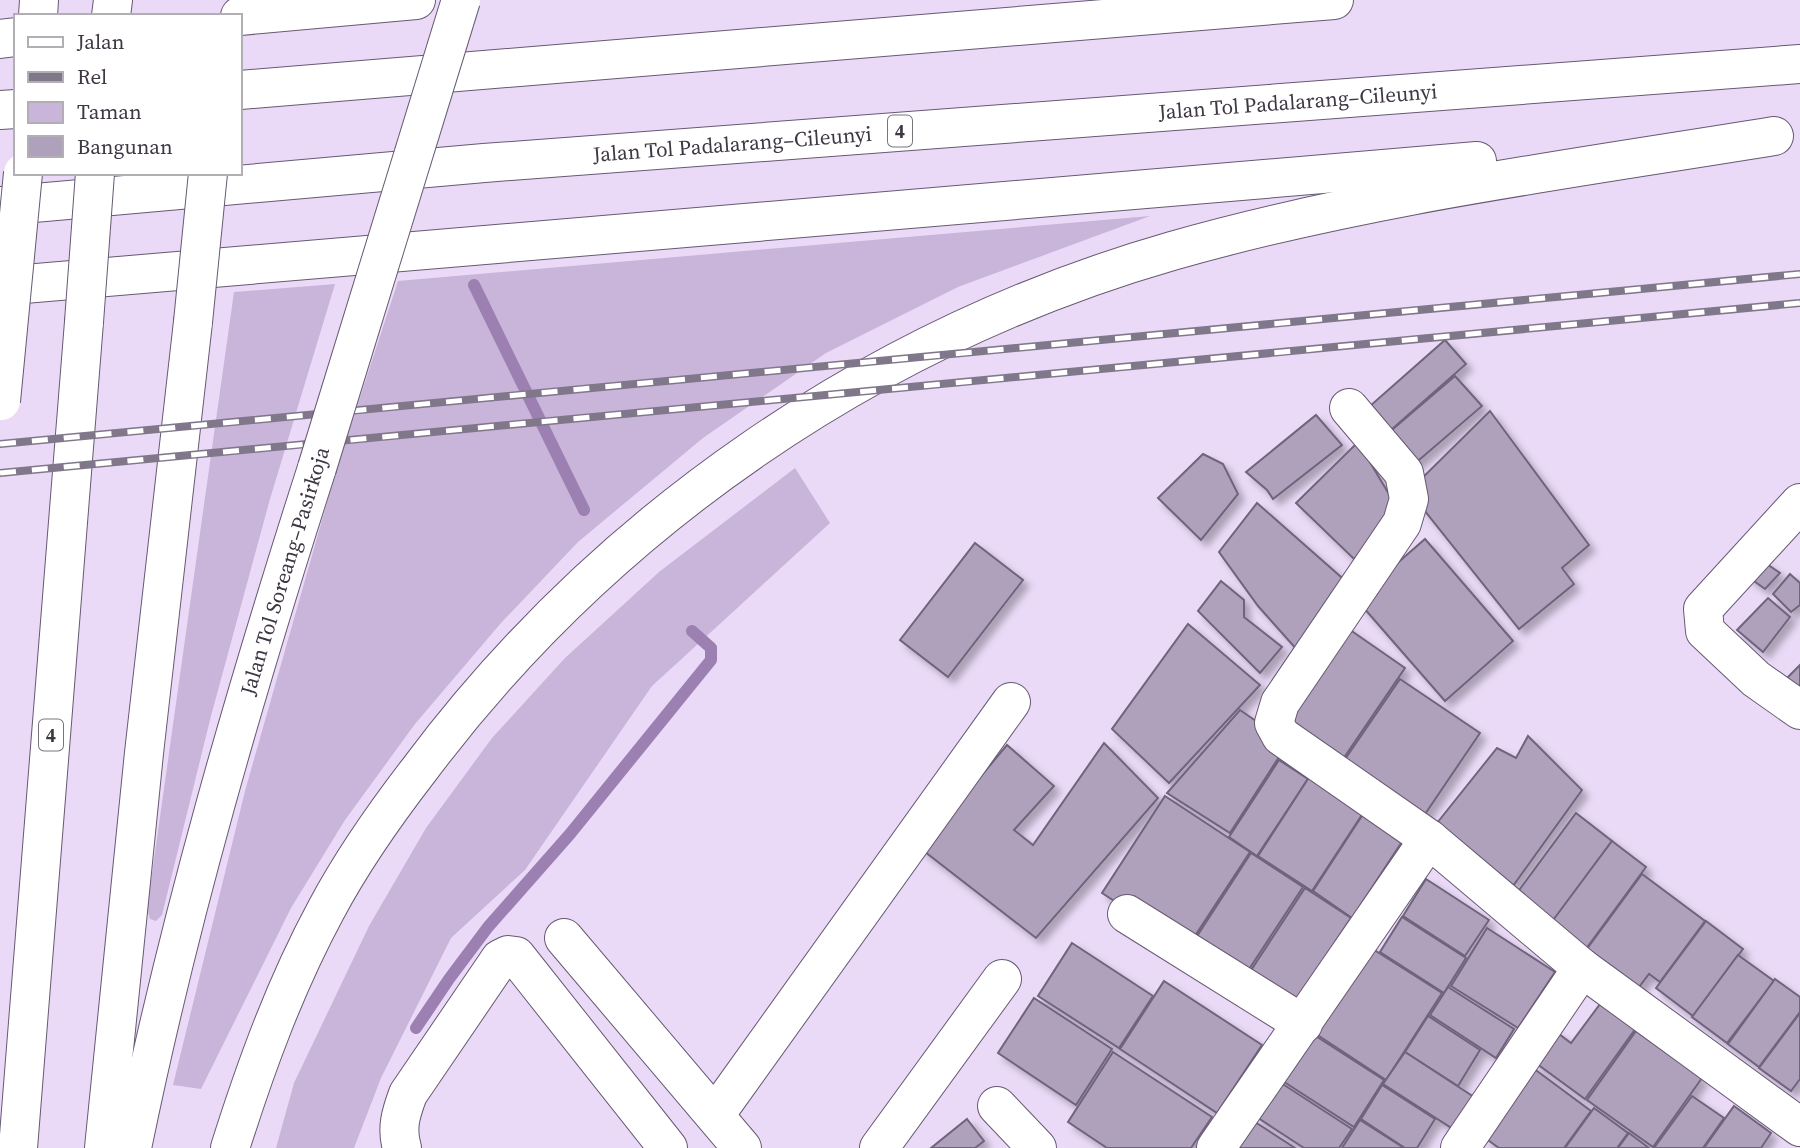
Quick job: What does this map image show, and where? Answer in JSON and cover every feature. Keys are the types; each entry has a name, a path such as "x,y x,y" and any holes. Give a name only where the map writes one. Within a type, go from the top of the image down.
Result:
{"main road":[{"path":"242,16 416,0"},
{"name":"Jalan Tol Soreang–Pasirkoja","path":"132,1148 166,998 213,813 260,650 461,0"},
{"path":"242,90 1334,0"},
{"name":"Jalan Tol Padalarang–Cileunyi","path":"0,206 484,163 1800,64"},
{"path":"0,286 1787,135"},
{"path":"230,1148 251,1079 284,994 327,907 386,814 459,716 537,630 616,555 702,484 787,425 868,377 953,334 1098,275 1168,252 1345,208 1441,190 1787,135"},
{"path":"0,409 23,175"},
{"name":"4","path":"18,1148 96,175"},
{"path":"104,1148 141,780 208,175"},
{"path":"1349,408 1404,472 1409,499 1402,523 1280,703 1274,723 1281,736 1429,839 1582,968 1800,1128"},
{"path":"1800,503 1703,609 1705,631 1756,679 1800,710"},
{"path":"715,1115 1011,702"},
{"path":"1216,1148 1429,839"},
{"path":"1127,914 1303,1024"},
{"path":"564,938 742,1148"},
{"path":"402,1148 398,1135 408,1094 500,959 508,955 516,956 668,1148"},
{"path":"1475,1143 1582,968"},
{"path":"879,1148 1002,979"},
{"path":"997,1106 1037,1148"}],"green space":[{"path":"1150,216 958,287 826,353 703,438 578,542 501,623 415,724 345,820 291,908 201,1089 173,1085 245,791 336,471 398,281"},
{"path":"335,284 270,499 211,716 162,915 156,921 150,919 147,909 234,292"},
{"path":"795,468 830,523 652,686 525,870 451,938 381,1078 354,1148 276,1148 294,1083 369,926 426,828 492,738 565,658 659,572"}],"building":[{"path":"1445,340 1466,364 1391,430 1370,406"},
{"path":"1455,376 1482,406 1412,466 1386,435"},
{"path":"1490,411 1589,545 1562,568 1574,584 1519,629 1409,491"},
{"path":"1316,415 1342,445 1273,499 1267,490 1246,472"},
{"path":"1358,442 1402,516 1354,559 1296,503"},
{"path":"1203,454 1223,464 1238,494 1201,540 1158,498"},
{"path":"1257,503 1349,584 1298,651 1258,606 1219,552"},
{"path":"1425,539 1513,641 1445,701 1356,599"},
{"path":"975,543 1023,580 948,677 900,640"},
{"path":"1758,558 1780,573 1765,589 1747,576"},
{"path":"1790,574 1800,583 1800,605 1791,612 1773,594"},
{"path":"1221,581 1244,600 1244,617 1282,647 1260,673 1198,611"},
{"path":"1768,598 1790,617 1763,652 1737,630"},
{"path":"1188,624 1260,685 1169,783 1112,729"},
{"path":"1343,625 1405,668 1341,762 1279,720"},
{"path":"1800,665 1800,701 1783,682"},
{"path":"1400,679 1480,733 1419,823 1339,768"},
{"path":"1240,710 1288,743 1230,833 1167,793"},
{"path":"1528,736 1582,790 1513,886 1437,823 1497,748 1516,758"},
{"path":"1104,743 1158,798 1036,938 920,848 1007,745 1054,786 1014,830 1033,845"},
{"path":"1279,760 1308,779 1257,856 1229,837"},
{"path":"1317,765 1371,801 1312,891 1258,856"},
{"path":"1165,796 1250,852 1187,948 1102,893"},
{"path":"1369,805 1409,831 1352,918 1313,891"},
{"path":"1576,813 1612,841 1554,920 1517,893"},
{"path":"1612,841 1646,867 1580,957 1545,931"},
{"path":"1251,853 1303,887 1240,983 1188,950"},
{"path":"1642,874 1705,921 1660,982 1649,974 1633,995 1581,957"},
{"path":"1426,879 1489,920 1465,956 1403,916"},
{"path":"1305,888 1351,918 1288,1013 1242,984"},
{"path":"1402,917 1466,958 1444,993 1380,952"},
{"path":"1706,921 1743,949 1693,1016 1656,988"},
{"path":"1487,928 1555,972 1518,1028 1451,986"},
{"path":"1072,943 1153,996 1119,1048 1038,996"},
{"path":"1368,946 1442,993 1386,1080 1316,1034"},
{"path":"1738,955 1774,981 1727,1043 1692,1017"},
{"path":"1775,979 1800,997 1800,1012 1759,1067 1728,1044"},
{"path":"1164,981 1262,1045 1217,1113 1120,1049"},
{"path":"1448,987 1514,1029 1496,1058 1430,1015"},
{"path":"1034,998 1112,1049 1076,1105 998,1053"},
{"path":"1600,1004 1636,1028 1585,1099 1533,1061 1555,1031 1571,1043"},
{"path":"1800,1013 1800,1079 1791,1091 1759,1068"},
{"path":"1428,1016 1480,1050 1458,1086 1405,1052"},
{"path":"1636,1031 1702,1078 1653,1147 1587,1100"},
{"path":"1311,1033 1384,1080 1354,1127 1278,1078"},
{"path":"1113,1052 1212,1117 1191,1148 1107,1148 1068,1122"},
{"path":"1405,1052 1474,1097 1453,1129 1383,1084"},
{"path":"1533,1068 1591,1111 1564,1148 1499,1148 1485,1138"},
{"path":"1278,1081 1352,1129 1339,1148 1304,1148 1255,1116"},
{"path":"1382,1085 1435,1119 1417,1148 1405,1148 1361,1119"},
{"path":"1692,1096 1724,1118 1703,1148 1654,1148"},
{"path":"1734,1106 1771,1133 1761,1148 1704,1148"},
{"path":"1594,1108 1628,1133 1617,1148 1565,1148"},
{"path":"967,1119 984,1141 975,1148 931,1148"},
{"path":"1252,1120 1295,1148 1234,1148"},
{"path":"1360,1120 1404,1148 1342,1148"},
{"path":"1629,1133 1649,1148 1618,1148"}],"waterway":[{"path":"474,285 584,510"},
{"path":"416,1028 488,927 570,834 711,660 711,648 692,631"}],"railway":[{"path":"0,444 1800,274"},
{"path":"0,473 1800,303"}]}
